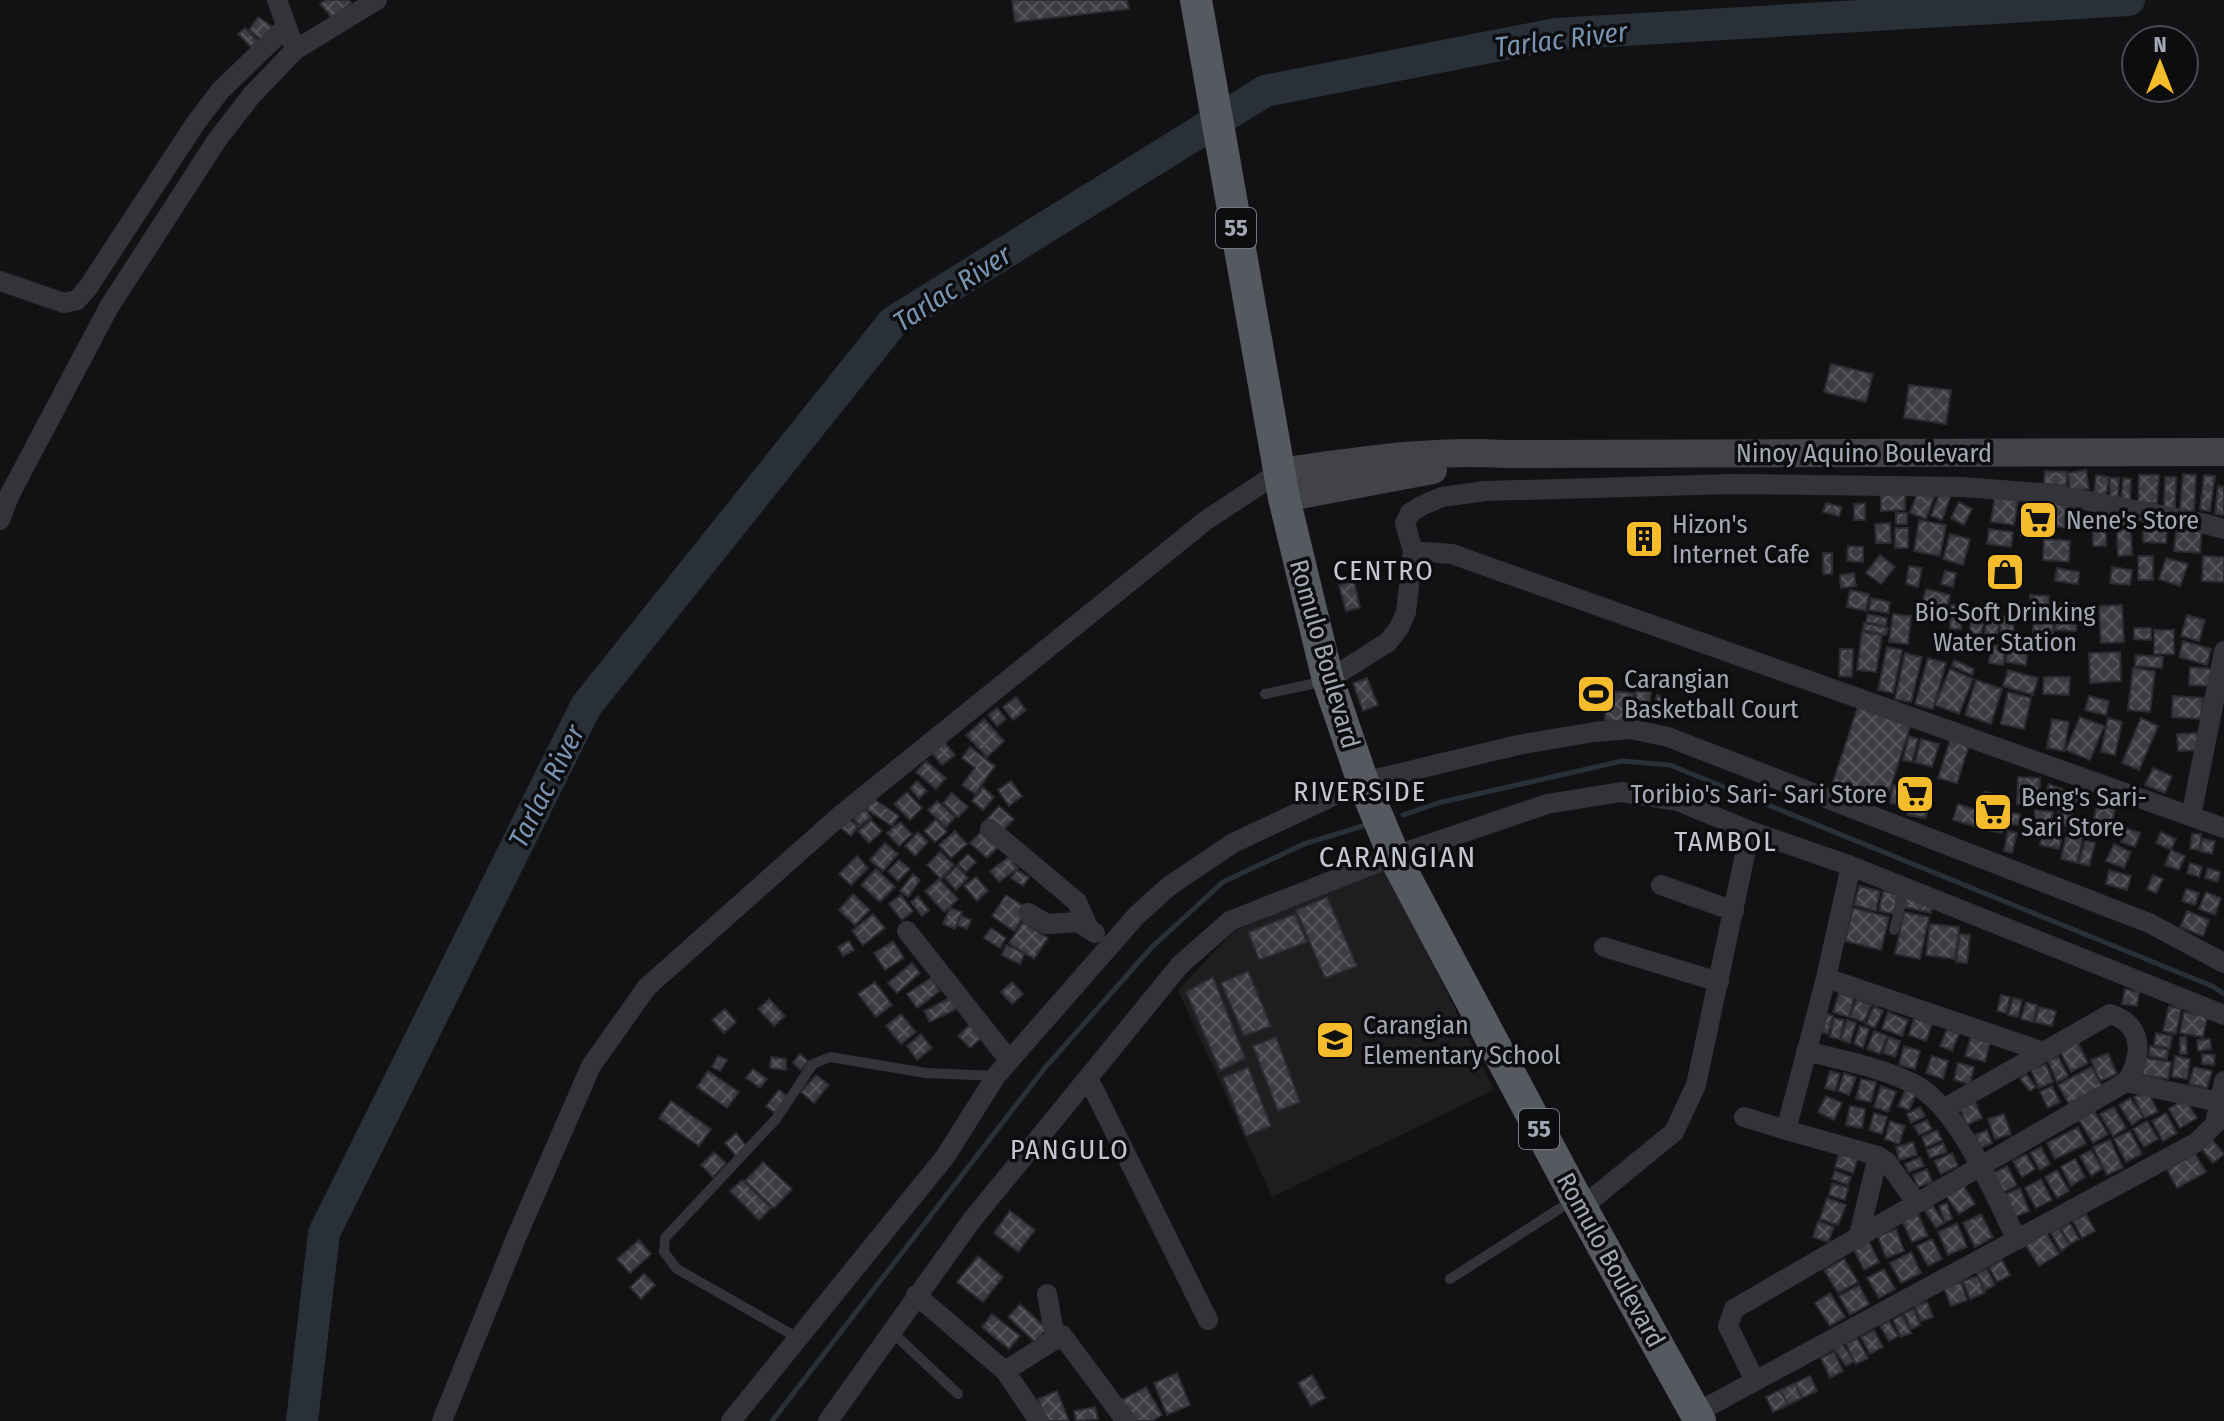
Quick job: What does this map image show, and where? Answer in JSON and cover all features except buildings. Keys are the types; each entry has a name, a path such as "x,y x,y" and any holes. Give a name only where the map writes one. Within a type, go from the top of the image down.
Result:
{"highway":[{"name":"Romulo Boulevard","path":"1197,2 1280,474 1328,680 1363,782 1394,856 1578,1203 1698,1417"}],"main road":[{"name":"Ninoy Aquino Boulevard","path":"1280,474 1407,474 1479,463 1504,454 2224,452"}],"street":[{"path":"277,0 295,50"},
{"path":"0,520 5,493 117,294 217,140 251,96 295,50 377,0"},
{"path":"0,281 64,303 77,300 220,91 285,28"},
{"path":"442,1421 516,1238 591,1066 647,987 854,804 1205,521 1280,474"},
{"path":"1328,680 1388,642 1399,628 1406,612 1413,551 1405,523 1410,513 1442,497 1485,491 1732,484 1963,487 2053,494 2224,529"},
{"path":"1413,551 1452,554 2224,828"},
{"path":"2191,816 2224,651"},
{"path":"731,1421 945,1157 1003,1068 1136,916 1168,887 1233,843 1363,782 1518,745 1630,729 1655,735 2149,923 2224,963"},
{"path":"828,1421 972,1220 1180,965 1230,921 1394,856 1547,804 1621,792 1678,801 1750,831 1851,866 2224,1015"},
{"path":"990,829 1077,902 1089,929"},
{"path":"1578,1203 1674,1132 1696,1085 1750,831"},
{"path":"1786,1130 1826,978 1851,866"},
{"path":"1661,885 1734,911"},
{"path":"1028,913 1042,923 1073,921 1111,944"},
{"path":"907,931 1003,1068"},
{"path":"1604,947 1719,982"},
{"path":"1826,978 2041,1051"},
{"path":"1755,1381 1728,1326 1734,1309 2126,1082 2135,1068 2139,1052 2133,1030 2123,1018 2110,1014 1945,1108"},
{"path":"1806,1051 1868,1067 1915,1084 1945,1108 1980,1167 2017,1240"},
{"path":"1088,1078 1208,1320"},
{"path":"1698,1417 1755,1381 2197,1142 2215,1124 2224,1081"},
{"path":"2126,1082 2219,1102"},
{"path":"1744,1117 1878,1156 1887,1162 1916,1202"},
{"path":"1859,1235 1878,1156"},
{"path":"1047,1294 1055,1338"},
{"path":"916,1295 1005,1371 1039,1421"},
{"path":"1005,1371 1062,1335 1126,1421"}],"lane":[{"path":"1265,694 1328,680"},
{"path":"1894,930 1905,888"},
{"path":"798,1338 677,1269 664,1252 665,1238 776,1119 813,1064 821,1059 830,1057 926,1073 1003,1068"},
{"path":"1450,1279 1578,1203"},
{"path":"891,1331 958,1394"}],"shaded area":[{"name":"Carangian Basketball Court","path":"1589,676 1606,677 1604,711 1586,710"},
{"name":"Carangian Elementary School","path":"1386,866 1494,1090 1272,1197 1178,990 1234,931"}],"waterway":[{"name":"Tarlac River","path":"302,1421 324,1233 586,706 893,322 1265,91 1556,34 2129,0"},
{"path":"1403,815 1438,803 1622,761 1670,765 2212,986 2224,994"},
{"path":"772,1421 1044,1069 1152,947 1223,882 1304,844 1366,825"}],"place":[{"name":"Nene's Store","path":"2038,520"},
{"name":"Hizon's Internet Cafe","path":"1644,539"},
{"name":"Bio-Soft Drinking Water Station","path":"2005,572"},
{"name":"Carangian Basketball Court","path":"1596,694"},
{"name":"Toribio's Sari- Sari Store","path":"1915,794"},
{"name":"Beng's Sari- Sari Store","path":"1993,812"},
{"name":"Carangian Elementary School","path":"1335,1040"}],"district":[{"name":"CENTRO","path":"1384,570"},
{"name":"RIVERSIDE","path":"1360,791"},
{"name":"TAMBOL","path":"1726,841"},
{"name":"CARANGIAN","path":"1398,857"},
{"name":"PANGULO","path":"1070,1149"}]}
